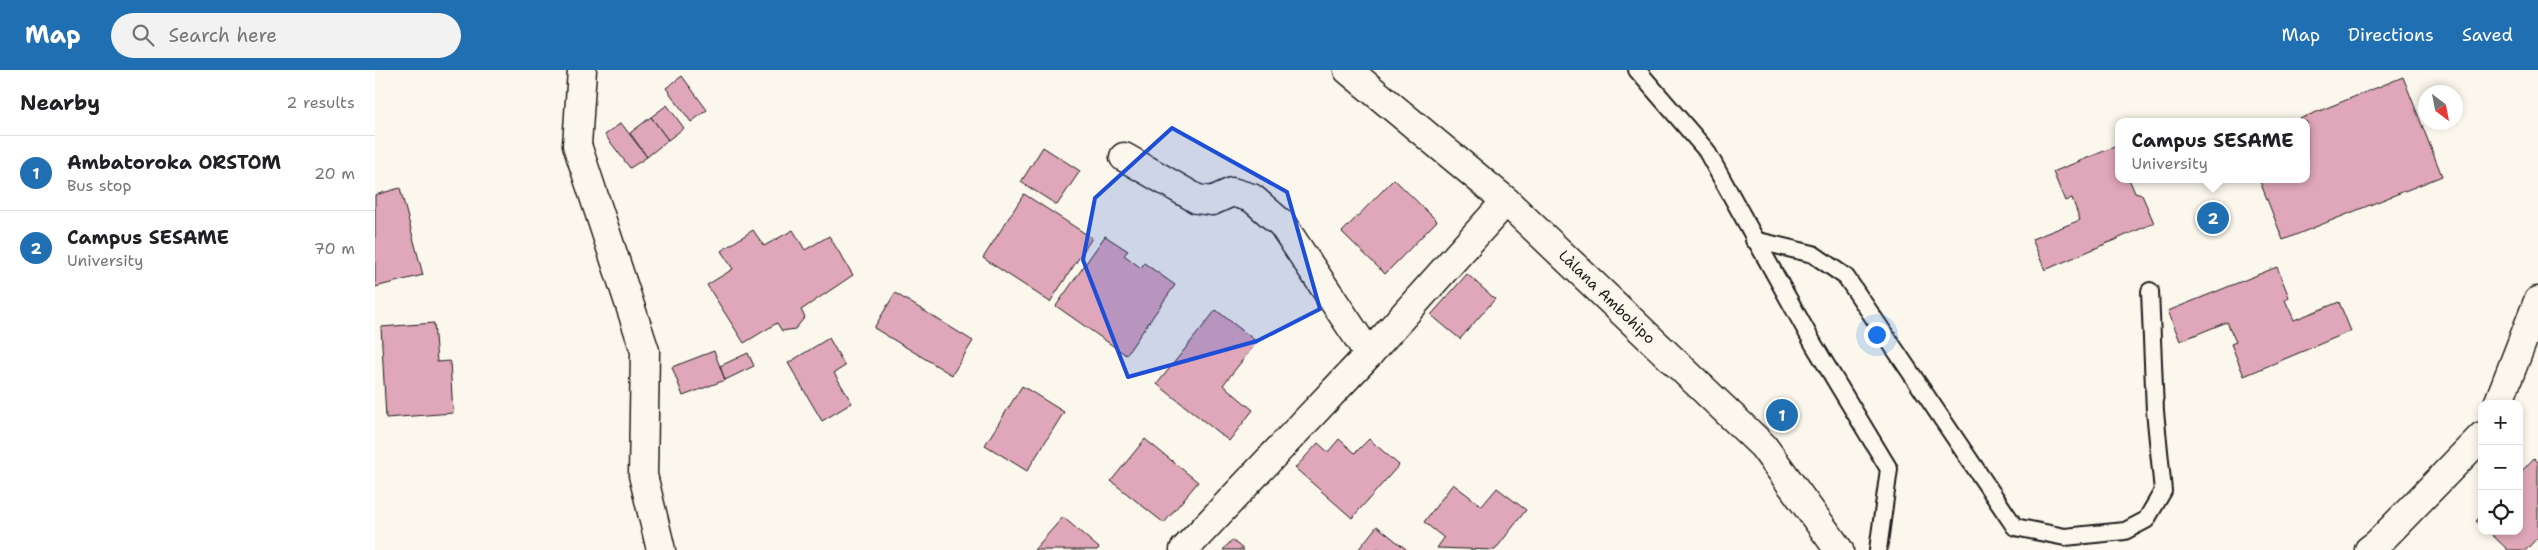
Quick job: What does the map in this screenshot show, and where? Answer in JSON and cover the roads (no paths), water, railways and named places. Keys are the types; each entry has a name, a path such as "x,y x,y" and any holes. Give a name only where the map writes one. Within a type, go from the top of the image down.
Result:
{"street":[{"path":"582,70 577,145 645,351 643,475 661,550"},
{"name":"Làlana Ambohipo","path":"1348,70 1506,201 1763,446 1839,550"},
{"path":"1123,157 1197,199 1212,201 1233,192 1252,198 1282,224 1369,354"},
{"path":"1184,550 1369,354 1506,201"},
{"path":"2501,400 2538,301"},
{"path":"2369,550 2478,440"}],"lane":[{"path":"1637,70 1705,150 1813,345 1889,469 1878,550"},
{"path":"1754,240 1813,254 1847,277 2015,527 2065,537 2125,530 2146,520 2163,490 2155,411 2150,291"}],"place":[{"name":"Campus SESAME","path":"2213,218"},
{"name":"Ambatoroka ORSTOM","path":"1782,415"}]}
